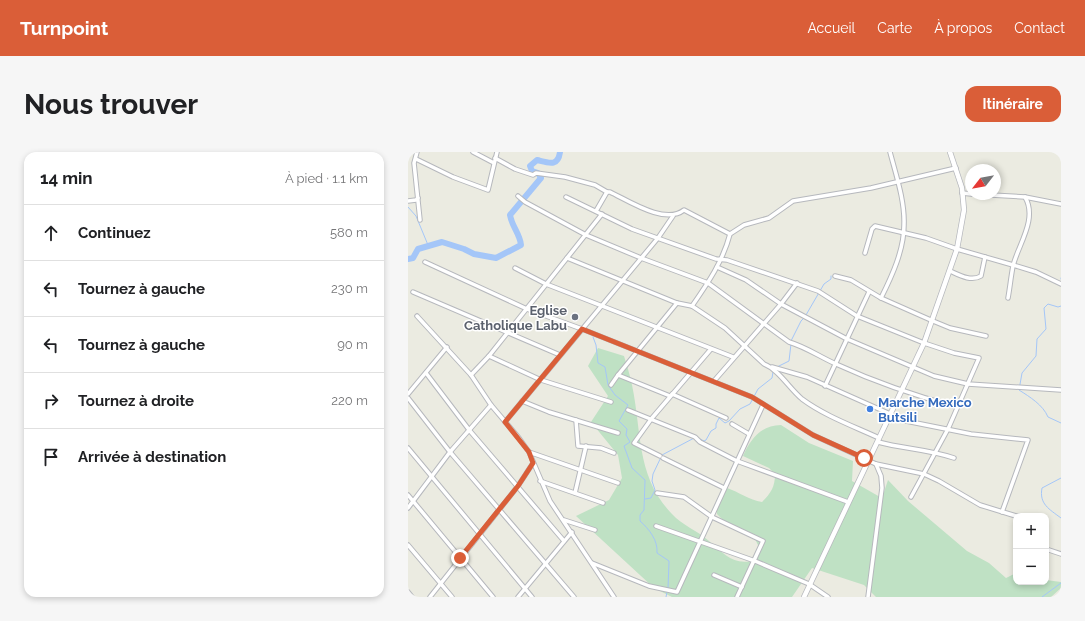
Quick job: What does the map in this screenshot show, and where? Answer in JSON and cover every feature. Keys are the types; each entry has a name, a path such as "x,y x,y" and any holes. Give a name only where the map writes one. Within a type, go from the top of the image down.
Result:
{"street":[{"path":"417,152 414,163 420,220"},
{"path":"473,152 525,173 533,175 536,173 566,177 595,185 607,192 653,212 673,216"},
{"path":"416,159 453,177 488,190 497,152"},
{"path":"881,298 894,272 904,232 904,217 898,181 890,152"},
{"path":"804,597 900,391 924,344 950,271 957,249 964,210 962,193 956,168 950,152"},
{"path":"692,306 708,283 726,251 730,234 744,225 769,218 793,201 871,188 956,168"},
{"path":"596,211 607,192"},
{"path":"1001,196 1025,197 1061,204"},
{"path":"408,201 416,200 418,197"},
{"path":"519,197 524,202 586,234 641,258 708,283 790,342 836,364 900,391 958,407"},
{"path":"566,197 632,229 797,283 819,292 857,316 924,344 954,353 979,358 948,429 911,497"},
{"path":"1008,298 1013,265 1026,232 1030,204 1025,197"},
{"path":"505,422 658,238 673,216 684,210 730,234"},
{"path":"471,375 489,356 602,214"},
{"path":"865,253 873,226 904,232 942,243 957,249 1036,272 1061,284"},
{"path":"950,271 976,279 981,276 985,257"},
{"path":"567,258 677,303 692,306 726,328 764,364 806,377 890,415 906,421 988,437 1028,440 1002,512"},
{"path":"425,262 526,309 582,329 753,398 813,435 876,464 924,474 980,505 1013,515"},
{"path":"717,267 746,280 781,304 847,339 934,376 968,384 1061,390"},
{"path":"515,268 546,284 733,357"},
{"path":"835,276 851,280 881,298 950,328 986,336"},
{"path":"714,381 744,344 781,304 797,283"},
{"path":"414,292 560,355"},
{"path":"825,386 869,292"},
{"path":"611,385 677,303"},
{"path":"417,316 447,347 471,375 491,405 529,452 540,481 612,596"},
{"path":"408,394 447,347"},
{"path":"711,348 652,418 634,443 724,488"},
{"path":"489,356 541,380 611,402"},
{"path":"771,367 802,398 826,414 878,440 936,452 954,458"},
{"path":"426,373 470,430 564,541"},
{"path":"618,375 726,418"},
{"path":"408,398 450,452 574,597"},
{"path":"522,401 549,412 618,434"},
{"path":"408,508 450,452 491,405"},
{"path":"591,563 650,586 677,592 763,405"},
{"path":"628,410 652,418 696,437 700,442 737,461 848,502"},
{"path":"576,420 578,446 601,448 614,453"},
{"path":"732,424 750,434"},
{"path":"575,494 579,469 586,446"},
{"path":"408,448 532,597"},
{"path":"529,452 618,482"},
{"path":"430,597 518,486 533,463"},
{"path":"868,597 882,488 881,476 876,464"},
{"path":"540,481 603,503"},
{"path":"657,493 673,494 684,497 712,517 763,541 737,597"},
{"path":"408,495 493,597"},
{"path":"564,520 596,530"},
{"path":"656,526 755,561 809,584 828,597"},
{"path":"518,597 572,532"},
{"path":"408,545 452,597"},
{"path":"1049,550 1061,554"},
{"path":"714,575 742,586"},
{"path":"408,592 412,597"}],"green space":[{"path":"598,348 624,356 632,385 642,453 646,469 660,500 676,518 705,537 725,555 737,561 743,562 757,559 759,547 753,535 724,521 717,514 716,506 727,488 753,500 762,502 768,496 772,490 775,474 769,468 743,456 749,444 757,434 768,428 781,425 809,443 853,461 852,481 882,498 888,480 908,501 967,551 989,563 1006,578 1013,574 1013,585 1049,585 1049,580 1061,582 1061,588 1051,597 876,597 864,585 812,568 792,597 672,597 654,588 576,516 609,500 622,478 618,455 591,422 608,396 588,366"}],"waterway":[{"path":"408,259 413,258 418,249 442,242 474,254 496,258 521,245 510,215 541,178 538,173 532,171 530,166 537,160 549,163 555,162 559,157 560,152"},
{"path":"408,207 416,216 428,245"},
{"path":"806,315 824,284 831,279 831,276"},
{"path":"1061,306 1058,307 1048,304 1044,308 1046,329 1037,339 1036,356 1022,373 1019,390 1040,405 1048,417 1061,423"},
{"path":"791,341 804,318"},
{"path":"593,337 596,345 598,363 605,367 608,385 615,395 628,405 619,421 627,429 626,435 630,442 624,446 632,468 645,480 644,510 640,515 640,521 652,535 656,544 657,553 669,561 668,589"},
{"path":"777,367 789,361 791,344"},
{"path":"645,499 651,498 655,490 652,481 653,474 662,455 696,437 704,441 706,440 711,431 716,428 719,418 725,423 729,421 740,409 750,404 758,389 772,378 773,372"},
{"path":"1061,478 1042,488 1041,494 1046,506 1061,518"},
{"path":"1042,597 1061,583"},
{"path":"666,597 667,592"}],"place":[{"name":"Eglise Catholique Labu","path":"575,317"},
{"name":"Marche Mexico Butsili","path":"870,409"}],"route":[{"path":"460,558 518,486 533,463 529,452 505,422 582,329 752,397 813,435 864,458"}]}
